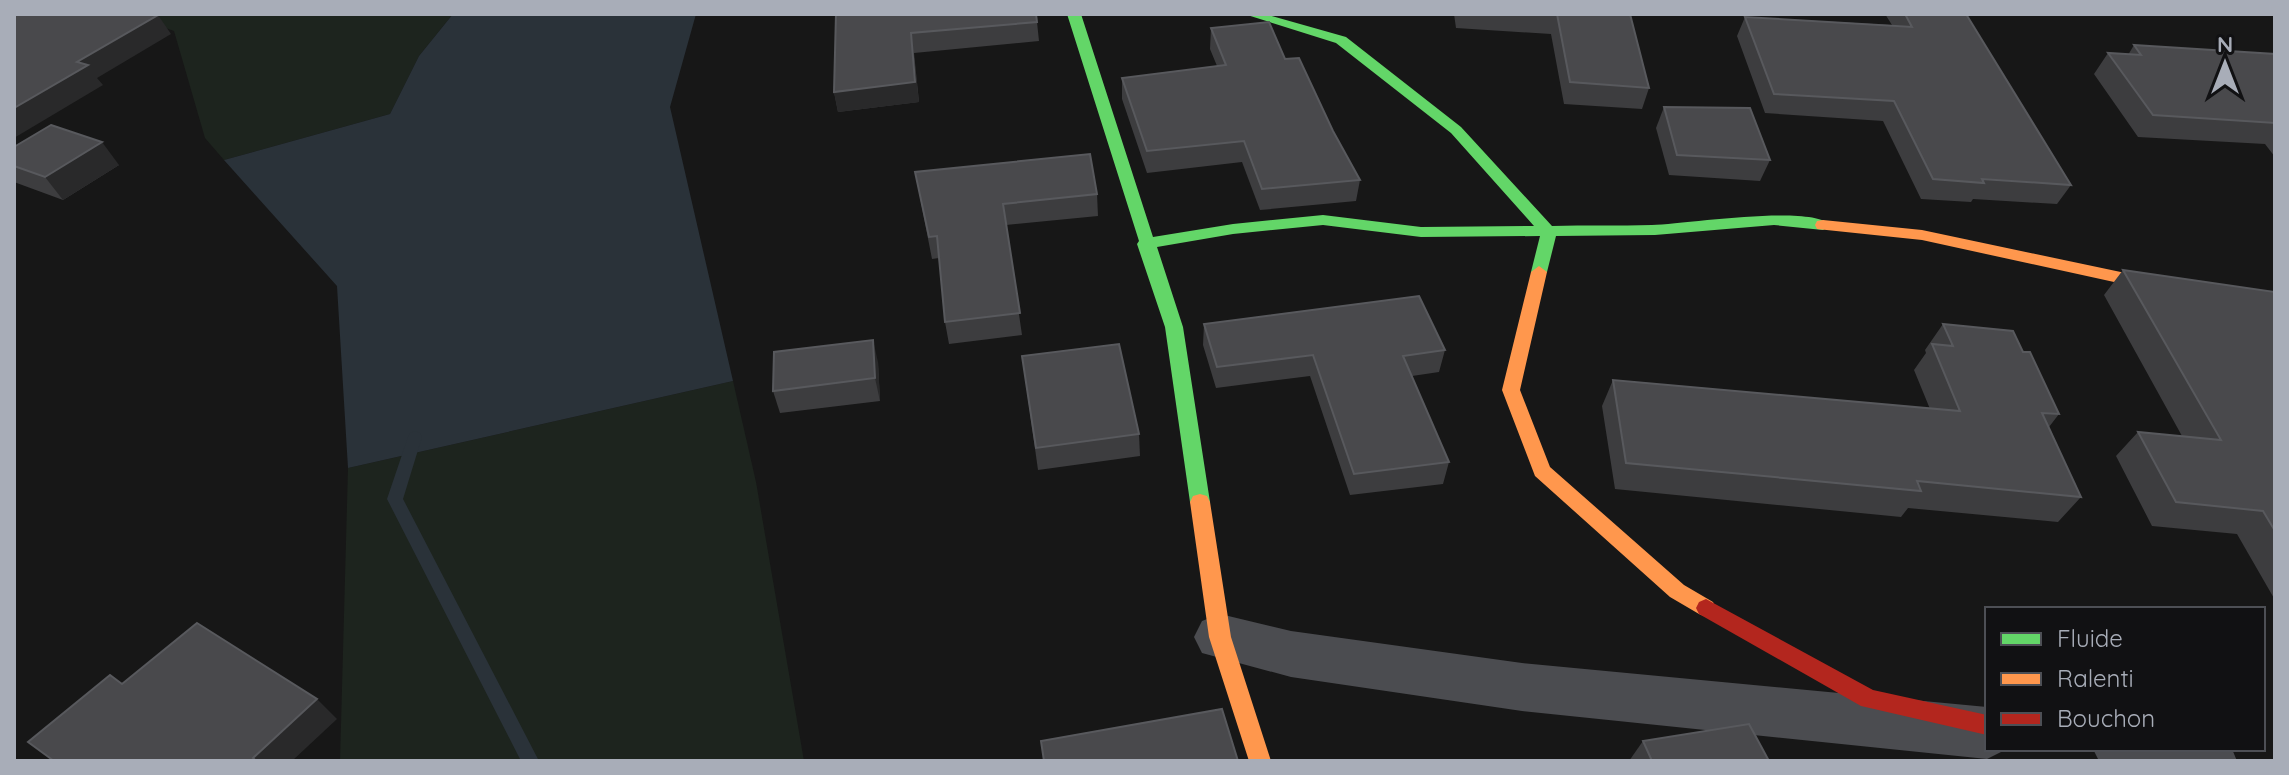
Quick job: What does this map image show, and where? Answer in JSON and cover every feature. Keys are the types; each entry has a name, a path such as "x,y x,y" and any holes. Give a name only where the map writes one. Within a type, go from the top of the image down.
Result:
{"street":[{"path":"1074,14 1174,327 1220,637 1260,761"},
{"path":"1251,14 1341,40 1456,130 1549,232"},
{"path":"1145,244 1233,229 1323,220 1421,232 1655,230 1789,221 1922,235 2187,292 2275,303"},
{"path":"1549,232 1511,390 1542,471 1677,591 1758,638 1869,699 1985,725"},
{"path":"1220,637 1291,654 1522,687 1985,733"},
{"path":"2136,751 2209,761"}],"shaded area":[{"path":"127,14 453,14 419,56 390,114 224,160 205,138 174,31"},
{"path":"453,14 696,14 670,107 733,381 348,468 337,286 224,160 390,114 419,56"},
{"path":"733,381 756,482 804,761 340,761 348,468"}],"building":[{"path":"14,14 158,15 77,62 88,65 14,108"},
{"path":"836,14 1036,14 1037,22 911,33 915,82 834,92"},
{"path":"1557,14 1630,14 1649,88 1570,82"},
{"path":"1905,14 1966,14 2071,185 1933,179 1894,101 1774,94 1745,17 1912,27"},
{"path":"1269,22 1285,59 1299,58 1360,180 1262,189 1244,141 1147,151 1122,78 1226,65 1211,28"},
{"path":"2134,45 2275,54 2275,123 2153,115 2108,53 2141,55"},
{"path":"1664,107 1750,108 1770,160 1677,155"},
{"path":"51,125 102,142 45,177 14,166 14,147"},
{"path":"1090,154 1097,194 1003,204 1020,313 945,322 937,236 929,237 915,172"},
{"path":"2123,270 2275,292 2275,531 2263,511 2176,502 2138,432 2221,440"},
{"path":"1419,296 1445,350 1403,356 1449,462 1354,474 1313,355 1217,367 1204,324"},
{"path":"1943,324 2013,331 2023,352 2030,352 2059,414 2042,413 2081,497 1917,481 1921,491 1626,463 1613,380 1960,411 1932,344 1953,346"},
{"path":"873,340 875,378 773,391 774,352"},
{"path":"1119,344 1139,434 1036,448 1022,356"},
{"path":"197,623 317,699 253,758 256,761 54,761 28,742 110,675 122,684"},
{"path":"1222,709 1238,761 1044,761 1041,741"},
{"path":"1749,724 1769,761 1652,761 1643,741"}],"waterway":[{"path":"415,437 395,499 530,761"}],"traffic: fast":[{"path":"1074,14 1174,327 1200,502"},
{"path":"1251,14 1341,40 1456,130 1549,232 1539,272"},
{"path":"1145,244 1233,229 1323,220 1421,232 1655,230 1774,220 1823,225"}],"traffic: slow":[{"path":"1823,225 1922,235 2187,292 2275,303"},
{"path":"1539,272 1511,390 1542,471 1677,591 1706,608"},
{"path":"1200,502 1220,637 1260,761"}],"traffic: jam":[{"path":"1706,608 1869,699 1985,725"}]}
